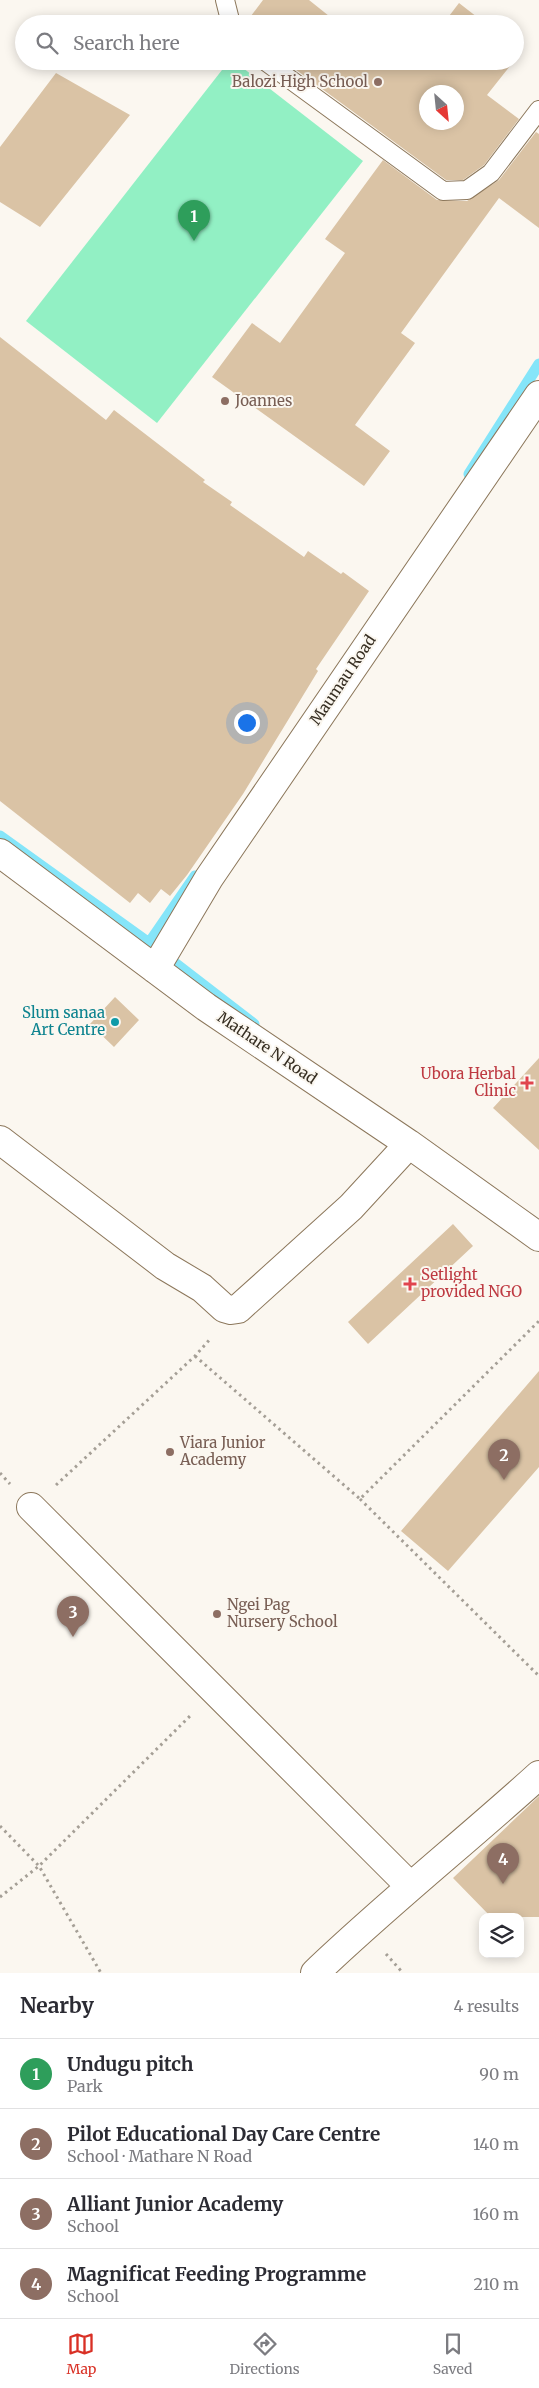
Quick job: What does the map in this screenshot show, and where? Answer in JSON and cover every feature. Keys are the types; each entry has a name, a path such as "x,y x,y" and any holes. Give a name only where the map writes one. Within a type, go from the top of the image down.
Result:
{"street":[{"name":"Maumau Road","path":"155,969 209,878 539,395"},
{"name":"Mathare N Road","path":"0,853 206,1007 409,1144 539,1237"},
{"path":"0,1140 165,1266 202,1288 224,1308 231,1310 238,1309 351,1207 409,1144"},
{"path":"31,1507 410,1886"},
{"path":"315,1973 410,1886 478,1831 539,1775"}],"lane":[{"path":"225,0 229,15"},
{"path":"278,70 443,191 468,190 491,173 539,110"}],"path":[{"path":"31,1507 195,1356 238,1309"},
{"path":"360,1499 539,1321"},
{"path":"195,1356 360,1499 539,1676"},
{"path":"0,1897 39,1866 214,1692"},
{"path":"0,1826 39,1866 101,1973"}],"green space":[{"path":"222,70 246,70 363,161 157,423 26,321"}],"building":[{"path":"263,0 309,0 328,15 252,15"},
{"path":"459,3 474,15 450,15"},
{"path":"296,70 507,70 487,95 519,119 484,165 463,180 446,180"},
{"path":"56,73 130,115 40,227 0,202 0,147"},
{"path":"536,132 539,134 539,228 499,198 401,333 415,343 355,425 390,451 364,486 212,377 252,323 280,343 345,253 325,239 383,160 437,200 467,201 499,180"},
{"path":"0,337 106,420 114,410 205,480 203,482 232,502 230,505 304,557 308,551 341,574 343,572 369,591 316,669 318,671 243,794 187,875 170,896 161,889 150,903 138,893 130,903 0,801"},
{"name":"Slum sanaa Art Centre","path":"115,997 139,1020 114,1047 90,1024"},
{"name":"Ubora Herbal Clinic","path":"539,1058 539,1150 493,1108"},
{"name":"Setlight provided NGO","path":"453,1224 473,1246 368,1344 348,1322"},
{"path":"539,1371 539,1467 448,1571 401,1531"},
{"path":"539,1796 539,1917 524,1917 524,1913 487,1913 453,1878"}],"waterway":[{"path":"469,474 539,364"},
{"path":"0,836 149,943 254,1024"},
{"path":"149,943 195,876"}],"place":[{"name":"Balozi High School","path":"378,82"},
{"name":"Undugu pitch","path":"194,241"},
{"name":"Joannes","path":"225,401"},
{"name":"Slum sanaa Art Centre","path":"115,1022"},
{"name":"Ubora Herbal Clinic","path":"527,1083"},
{"name":"Setlight provided NGO","path":"410,1284"},
{"name":"Viara Junior Academy","path":"170,1452"},
{"name":"Pilot Educational Day Care Centre","path":"504,1480"},
{"name":"Ngei Pag Nursery School","path":"217,1614"},
{"name":"Alliant Junior Academy","path":"73,1637"},
{"name":"Magnificat Feeding Programme","path":"503,1884"}]}
